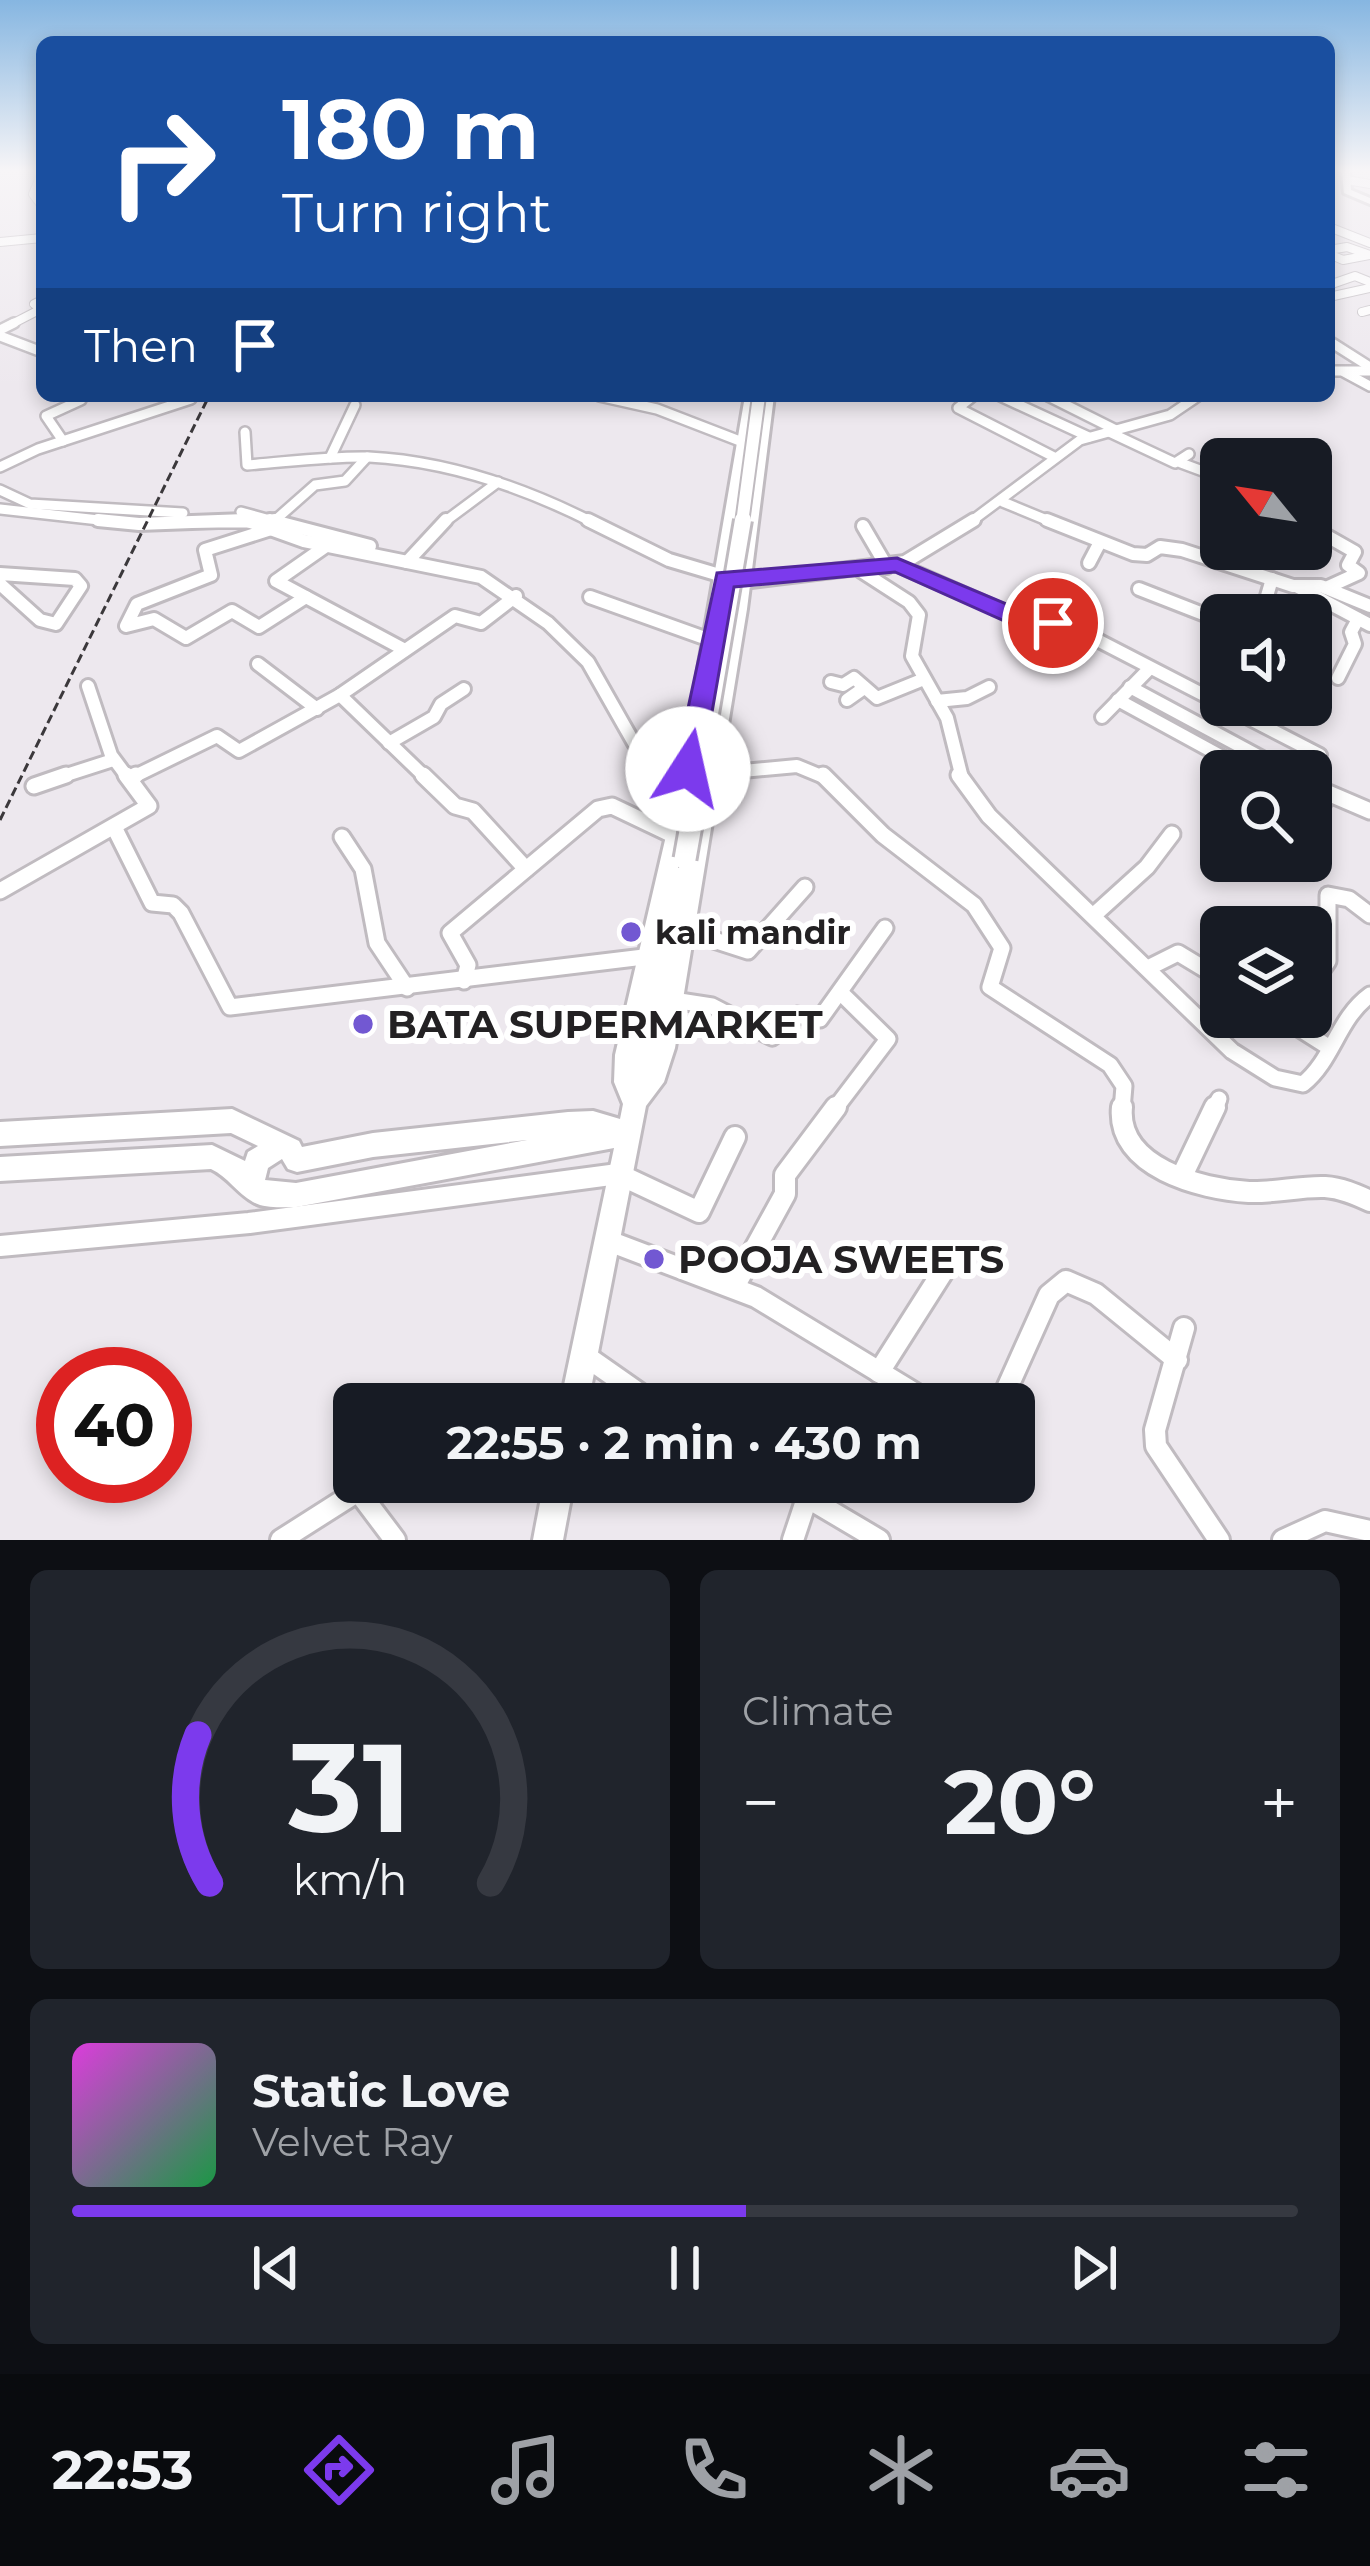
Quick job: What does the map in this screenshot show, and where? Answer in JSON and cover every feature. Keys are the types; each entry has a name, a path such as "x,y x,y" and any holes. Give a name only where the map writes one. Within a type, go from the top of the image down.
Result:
{"street":[{"path":"1335,255 1343,260 1368,256"},
{"path":"1335,283 1354,276 1370,285"},
{"path":"1335,295 1370,285"},
{"path":"0,333 36,312"},
{"path":"0,333 36,349"},
{"path":"1335,345 1370,369"},
{"path":"1339,370 1370,369"},
{"path":"1339,370 1370,392"},
{"path":"63,441 46,416 77,402"},
{"path":"0,467 63,441 185,402"},
{"path":"626,402 746,443"},
{"path":"634,1103 656,1074 686,931 700,773 693,742 754,402"},
{"path":"578,1383 735,580 754,402"},
{"path":"634,1103 624,1069 700,773 715,739 743,582 767,402"},
{"path":"966,402 958,408 1054,457"},
{"path":"1013,402 1089,437"},
{"path":"1059,402 1112,431 1200,467"},
{"path":"245,432 247,465 367,457 424,464 498,482 574,510 669,560 743,582 892,566 1003,502 1054,457 1089,437 1179,412 1190,402"},
{"path":"330,458 355,406"},
{"path":"306,597 260,627 235,611 186,638 154,620 126,626 137,604 211,575 205,550 271,525 315,484 345,481 367,457"},
{"path":"411,558 454,510 498,482"},
{"path":"0,490 30,504 145,513 248,512 326,546 411,558 428,556"},
{"path":"1003,502 1139,555 1160,547 1182,550 1298,587 1364,622 1338,678"},
{"path":"0,509 140,524 237,520 481,577 516,596 588,662 634,743 700,773 797,766 819,771 867,821 974,905 1002,948 988,980 994,993 1110,1065 1124,1087 1124,1138 1153,1163 1182,1176 1251,1192 1318,1184 1370,1201"},
{"path":"863,526 892,566 1041,628 1062,623 1312,750"},
{"path":"1326,588 1359,573 1348,565 1354,552 1332,539"},
{"path":"1089,563 1100,542"},
{"path":"326,546 276,580 405,650"},
{"path":"861,571 909,602 920,615 921,629 911,653 952,732 957,772 989,816 1232,1051 1275,1078 1303,1084 1315,1077 1361,1000 1370,995"},
{"path":"0,574 50,574 76,579 81,586 56,624 40,620 2,590"},
{"path":"1268,594 1272,579"},
{"path":"1298,587 1326,588 1370,606"},
{"path":"1139,589 1200,613"},
{"path":"131,778 217,736 236,752 340,695 457,615 481,622 516,596"},
{"path":"590,597 712,641"},
{"path":"258,664 317,709"},
{"path":"1102,717 1150,668"},
{"path":"831,682 843,685 854,678 877,698 924,679"},
{"path":"0,891 149,806 113,760 88,686"},
{"path":"1130,687 1247,750"},
{"path":"847,700 864,688"},
{"path":"389,743 434,717 441,704 464,689"},
{"path":"937,701 986,693"},
{"path":"340,695 457,808 473,811 526,868"},
{"path":"1118,700 1210,750"},
{"path":"34,786 113,760"},
{"path":"1332,793 1370,811"},
{"path":"464,980 468,965 450,934 603,806 681,848"},
{"path":"114,827 152,903 173,905 181,913 230,1007 652,956"},
{"path":"1094,915 1147,867 1172,834"},
{"path":"342,837 363,869 376,943 407,988"},
{"path":"686,931 748,951 805,887"},
{"path":"1328,906 1328,895 1349,899 1370,915"},
{"path":"673,1000 712,1006 772,1036 797,1015 820,1019 885,928"},
{"path":"1148,968 1178,953 1200,966"},
{"path":"734,1287 785,1194 785,1175 889,1039 839,992"},
{"path":"1316,1038 1330,1048"},
{"path":"1182,1176 1219,1099"},
{"path":"0,1134 232,1121 287,1154 295,1175 264,1188"},
{"path":"264,1188 257,1161 287,1154 568,1124 593,1123 626,1134"},
{"path":"0,1169 212,1157 264,1188 296,1195 626,1134"},
{"path":"0,1246 249,1223 618,1174 699,1212 735,1137"},
{"path":"606,1240 734,1287 897,1383"},
{"path":"879,1372 954,1254"},
{"path":"1009,1383 1048,1295 1066,1281 1096,1294 1177,1360"},
{"path":"1184,1328 1154,1430 1156,1446 1219,1540"},
{"path":"584,1355 624,1383"},
{"path":"281,1540 358,1491 395,1540"},
{"path":"548,1540 556,1503"},
{"path":"793,1540 805,1503"},
{"path":"821,1503 879,1540"},
{"path":"1283,1540 1319,1520 1338,1518 1370,1531"}],"railway":[{"path":"0,820 206,402"}],"place":[{"name":"kali mandir","path":"631,932"},
{"name":"BATA SUPERMARKET","path":"363,1024"},
{"name":"POOJA SWEETS","path":"654,1259"}],"route":[{"path":"688,769 724,578 743,582 897,565 1038,627 1053,623"}]}
